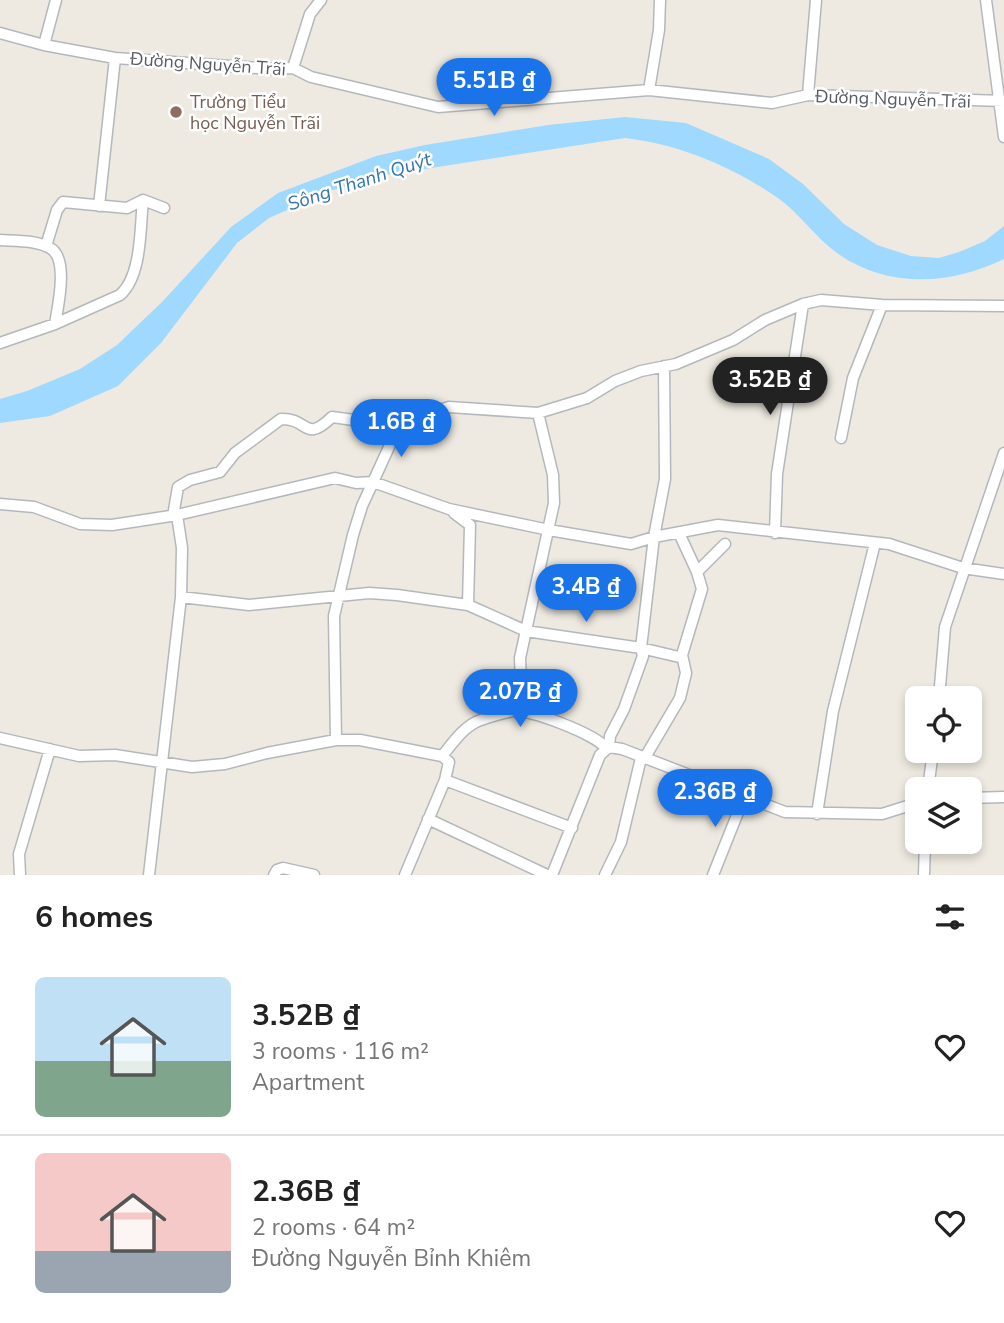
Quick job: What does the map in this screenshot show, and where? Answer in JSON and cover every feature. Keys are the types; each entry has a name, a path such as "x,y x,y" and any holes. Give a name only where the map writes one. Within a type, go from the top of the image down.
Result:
{"street":[{"path":"44,45 56,0"},
{"path":"293,68 310,14 321,0"},
{"path":"649,90 659,30 660,0"},
{"path":"807,95 816,0"},
{"path":"986,0 1004,137"},
{"name":"Đường Nguyễn Trãi","path":"0,33 44,45 115,58 272,69 293,68 311,76 438,107 649,90 772,103 807,95 1001,102"},
{"path":"99,206 115,58"},
{"path":"0,343 55,324 120,295 126,289 135,272 143,200"},
{"path":"46,246 60,204 67,202 127,208 143,200 164,208"},
{"path":"0,240 46,246 57,253 61,284 55,324"},
{"path":"149,875 181,597 182,548 175,515 175,491 178,487 190,480 220,472 235,453 281,419 295,420 313,430 332,417 400,423 449,407 538,413 578,402 615,381 641,371 676,364 733,340 765,320 803,304 821,300 882,305 1004,306"},
{"path":"775,533 778,474 803,304"},
{"path":"841,438 853,378 882,305"},
{"path":"428,819 550,875 572,828 600,755 607,747 624,709 643,656 641,648 654,537 665,479 664,366"},
{"path":"514,711 521,684 520,658 554,503 553,475 538,413"},
{"path":"336,740 334,615 356,525 400,423"},
{"path":"940,686 944,626 1004,453"},
{"path":"0,505 34,507 64,519 112,525 175,515 335,478 356,483 373,482 449,509 631,544 718,525 875,543 909,549 963,568 1004,574"},
{"path":"449,509 470,526 468,605"},
{"path":"605,875 624,835 643,759 680,698 687,673 682,655 702,590 679,533"},
{"path":"817,814 833,711 875,543"},
{"path":"696,572 725,544"},
{"path":"181,597 249,605 369,593 397,595 468,605 526,631 641,648 677,657 682,655"},
{"path":"442,756 460,734 474,723 514,711 567,723 607,747 622,749 785,812 882,814 905,807"},
{"path":"0,738 79,755 115,755 192,767 225,764 336,740 360,740 442,756 449,762 445,780 405,875"},
{"path":"20,875 19,854 50,749"},
{"path":"445,780 572,828"},
{"path":"713,875 745,795"},
{"path":"982,798 1004,797"},
{"path":"924,875 925,854"},
{"path":"274,875 277,870 283,868 314,875"}],"water":[{"name":"Sông Thanh Quýt","path":"625,117 686,123 769,159 803,184 844,224 877,245 911,256 939,258 985,241 1004,226 1004,259 984,268 941,278 898,278 877,273 856,265 837,253 786,204 743,176 685,151 625,138 386,175 333,190 269,218 237,243 161,343 118,386 50,416 0,423 0,399 80,369 117,345 163,301 231,227 278,193 376,156 425,145 548,125"}],"place":[{"name":"Trường Tiểu học Nguyễn Trãi","path":"176,112"}]}
